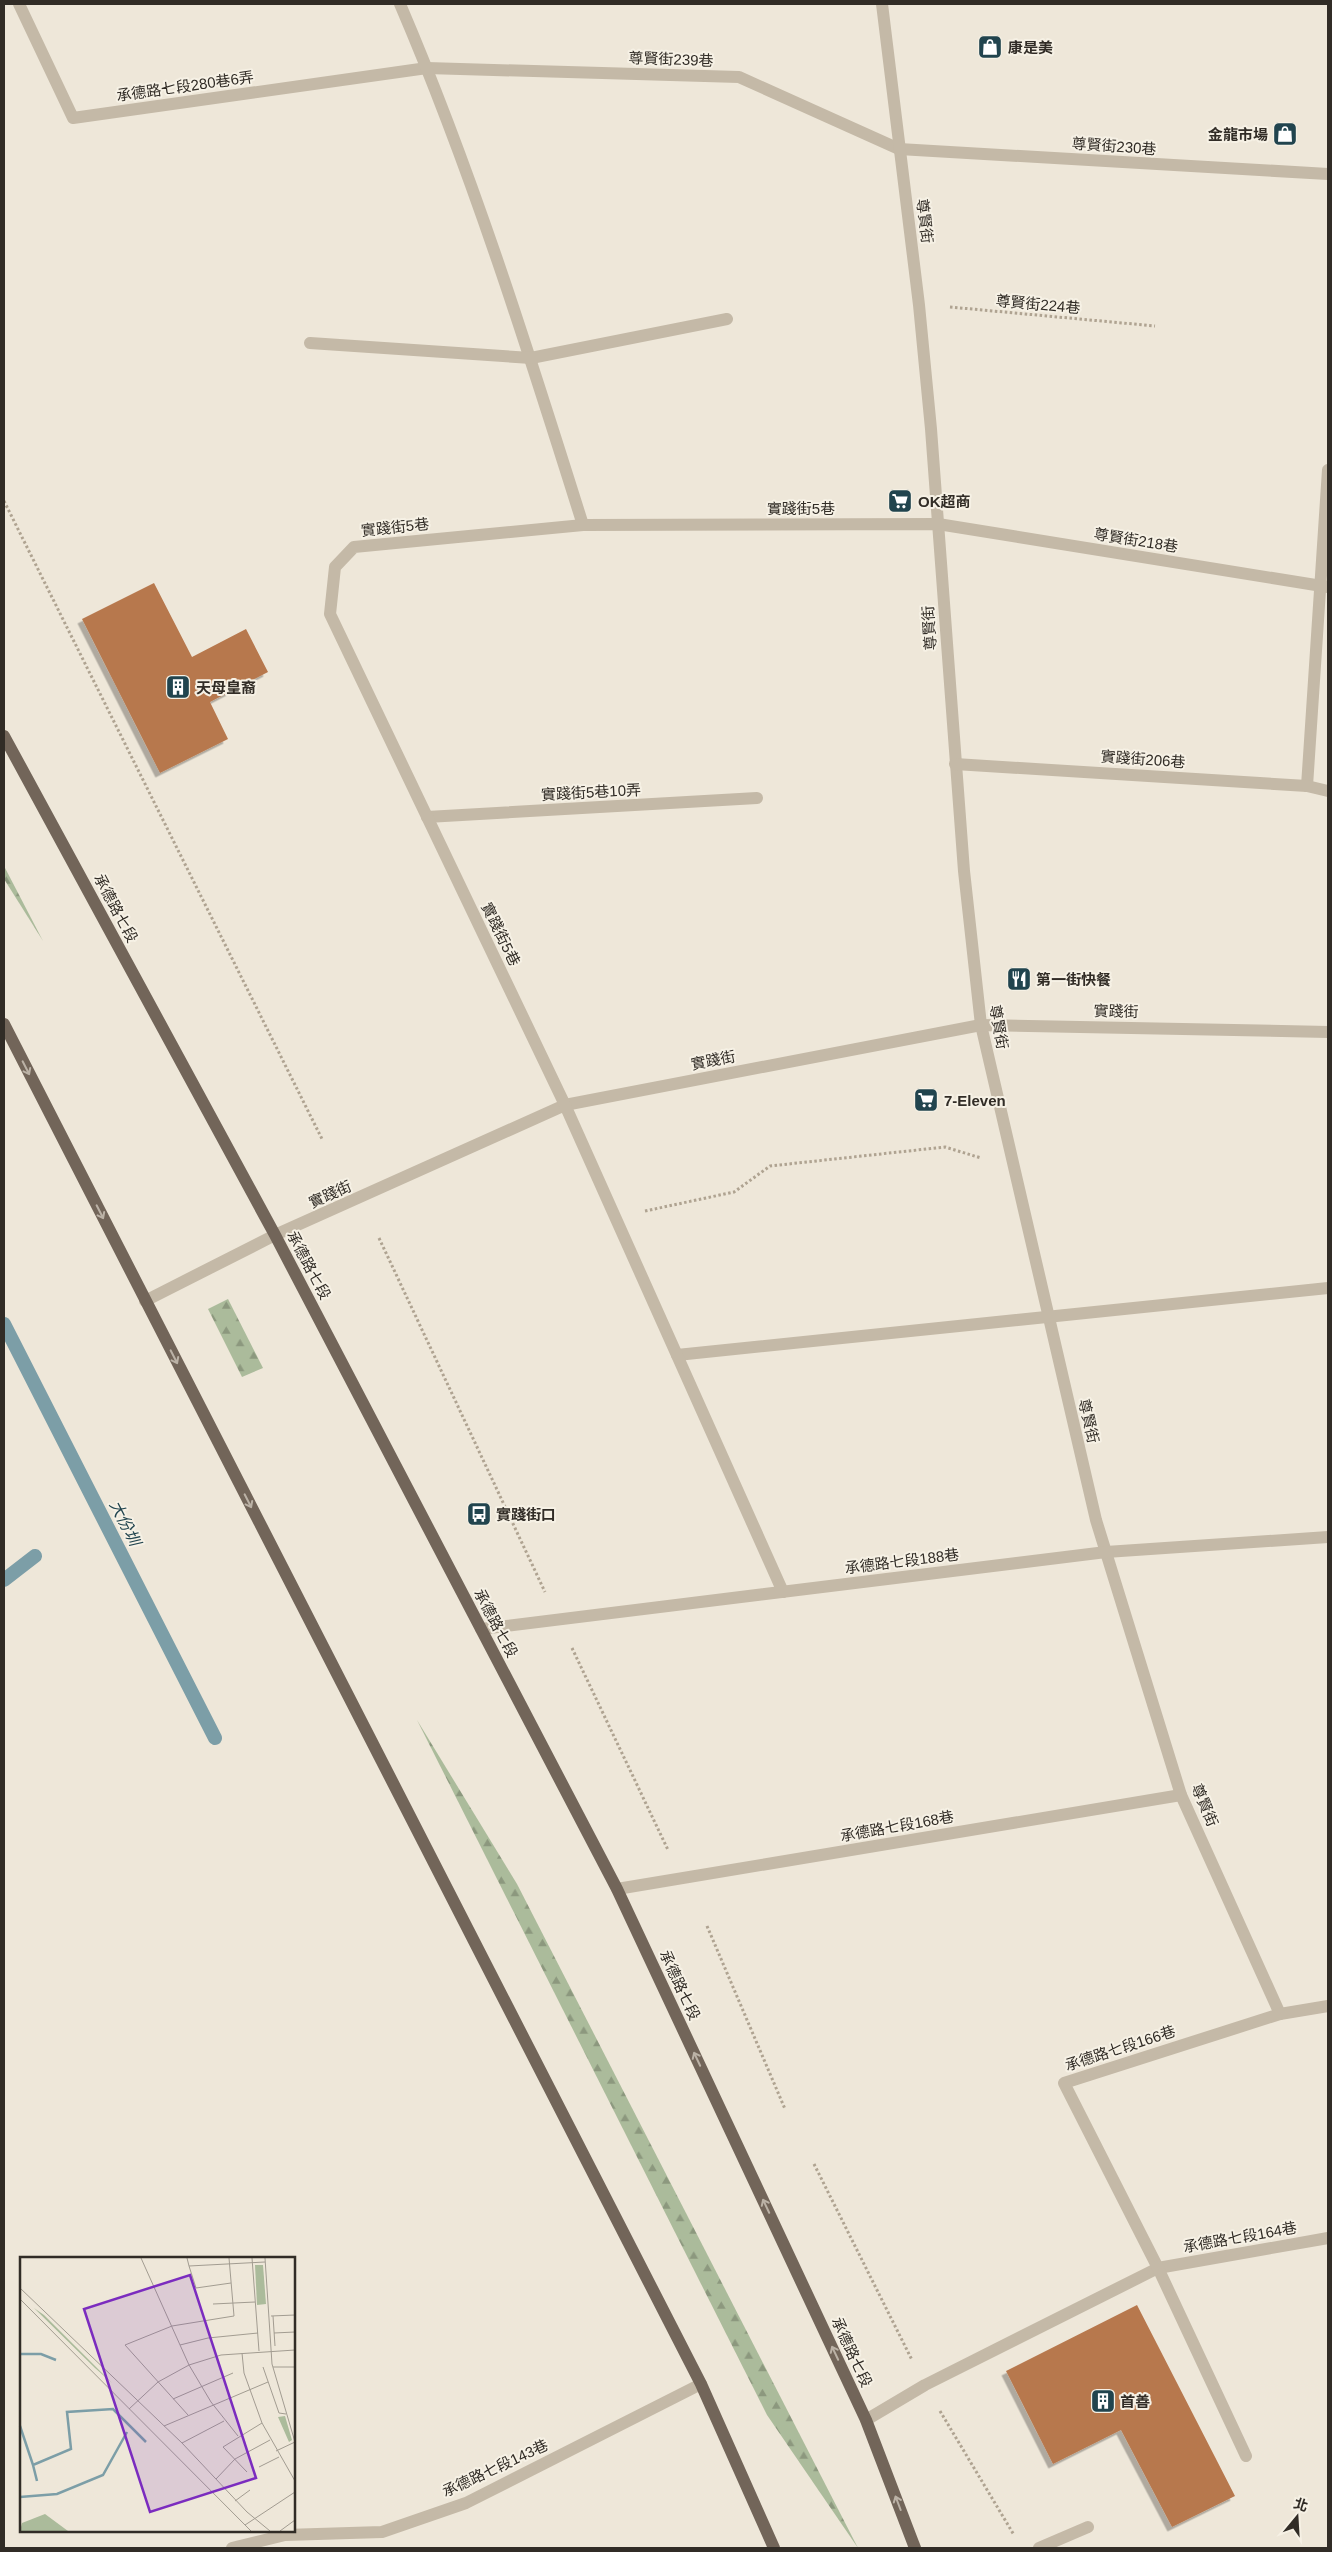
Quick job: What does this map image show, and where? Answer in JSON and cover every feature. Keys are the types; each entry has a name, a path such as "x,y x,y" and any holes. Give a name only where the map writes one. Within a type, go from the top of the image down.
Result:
{"main road":[{"name":"承德路七段","path":"4,736 275,1235 617,1889 866,2420 915,2548"},
{"path":"4,1024 701,2384 774,2548"}],"street":[{"name":"承德路七段280巷6弄","path":"19,4 73,118 427,68"},
{"path":"400,4 427,68 530,358 582,525"},
{"name":"尊賢街","path":"882,4 919,305 938,524 964,872 981,1025 1096,1520 1181,1795 1280,2014"},
{"name":"尊賢街239巷","path":"427,68 739,77 899,148"},
{"name":"尊賢街230巷","path":"899,148 1328,174"},
{"path":"310,342 530,358 727,319"},
{"path":"1307,786 1324,586 1328,470"},
{"name":"實踐街5巷","path":"783,1592 565,1105 330,614 334,567 354,547 582,525 938,524"},
{"name":"尊賢街218巷","path":"938,524 1324,586"},
{"name":"實踐街206巷","path":"956,764 1307,786 1328,791"},
{"name":"實踐街5巷10弄","path":"427,818 757,798"},
{"name":"實踐街","path":"145,1301 275,1235 565,1105 981,1025 1328,1032"},
{"path":"677,1355 1328,1288"},
{"name":"承德路七段188巷","path":"481,1629 559,1621 1106,1552 1328,1537"},
{"name":"承德路七段168巷","path":"617,1889 1181,1795"},
{"name":"承德路七段166巷","path":"1158,2268 1064,2083 1280,2014 1328,2006"},
{"name":"承德路七段164巷","path":"866,2420 925,2385 1158,2268 1328,2238"},
{"path":"1158,2268 1246,2456"},
{"name":"承德路七段143巷","path":"232,2548 285,2535 382,2532 466,2502 701,2384"},
{"path":"1039,2548 1088,2527"}],"path":[{"name":"尊賢街224巷","path":"919,305 1155,326"},
{"path":"4,501 322,1139"},
{"path":"615,1218 734,1192 770,1166 945,1147 1013,1166"},
{"path":"378,1238 668,1850"},
{"path":"707,1926 786,2109"},
{"path":"814,2164 925,2385 1017,2540"}],"green space":[{"path":"4,866 43,941 4,879"},
{"path":"228,1299 263,1368 242,1377 208,1309"},
{"path":"417,1720 517,1884 858,2548 767,2415"}],"building":[{"name":"天母皇裔","path":"154,583 192,657 246,629 268,672 210,702 228,739 160,773 82,619"},
{"name":"首善","path":"1137,2305 1235,2496 1172,2527 1121,2430 1053,2464 1006,2371"}],"waterway":[{"name":"大份圳","path":"4,1324 215,1738"},
{"path":"4,1580 35,1556"}],"place":[{"name":"康是美","path":"990,47"},
{"name":"金龍市場","path":"1285,134"},
{"name":"OK超商","path":"900,501"},
{"name":"天母皇裔","path":"178,687"},
{"name":"第一街快餐","path":"1019,979"},
{"name":"7-Eleven","path":"926,1100"},
{"name":"實踐街口","path":"479,1514"},
{"name":"首善","path":"1103,2401"}]}
